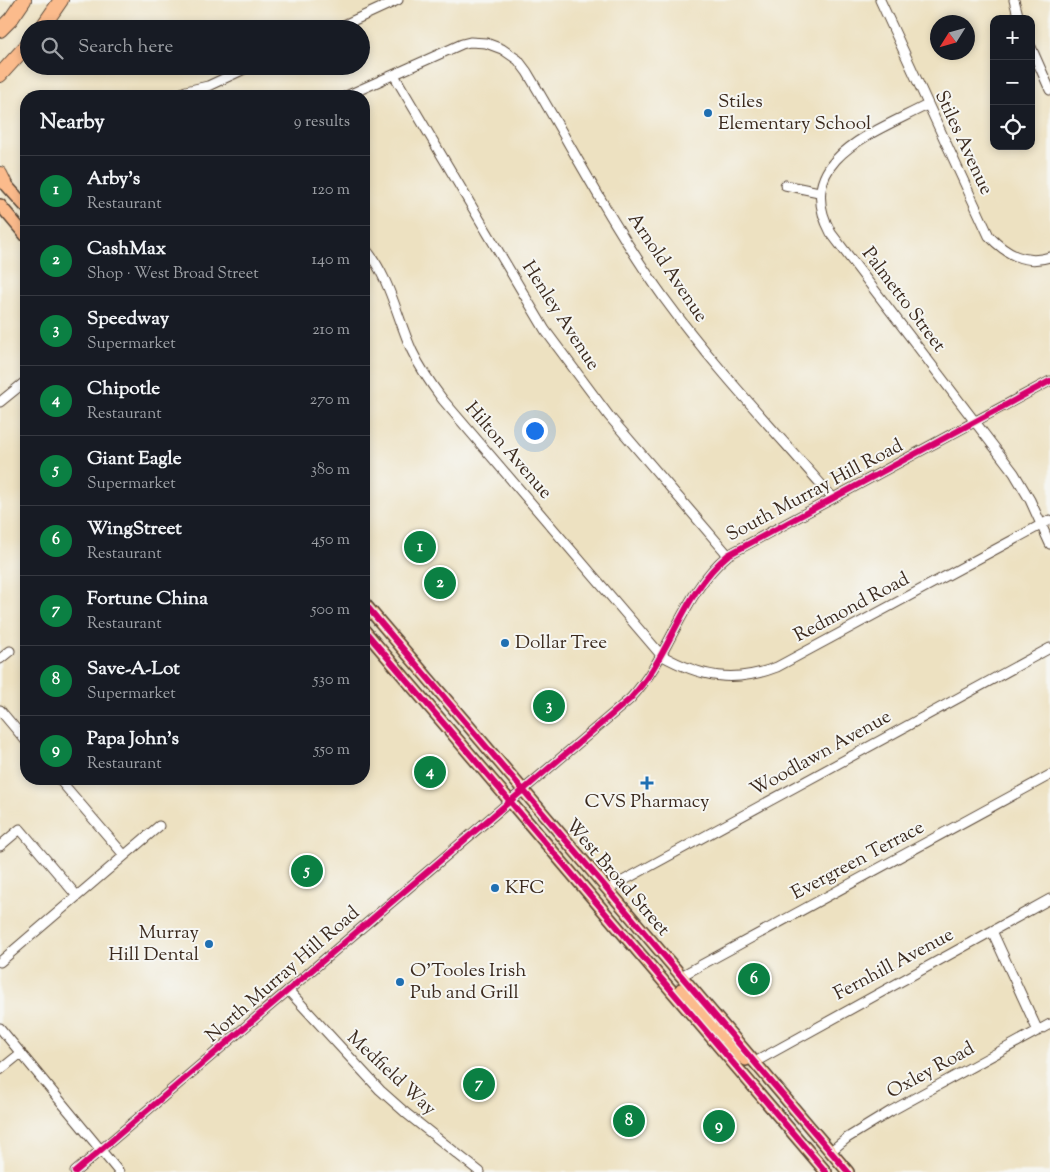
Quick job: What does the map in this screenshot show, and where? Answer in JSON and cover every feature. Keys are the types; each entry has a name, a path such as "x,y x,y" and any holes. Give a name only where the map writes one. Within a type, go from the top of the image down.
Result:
{"highway":[{"path":"0,30 11,19 24,0"},
{"path":"47,20 61,0"},
{"path":"0,66 20,51"},
{"path":"0,75 20,53"}],"main road":[{"path":"1,178 20,201"},
{"path":"0,205 20,229"},
{"name":"West Broad Street","path":"370,613 848,1172"},
{"name":"West Broad Street","path":"370,637 826,1172"},
{"path":"659,975 674,981 740,1056 755,1062"},
{"path":"810,1153 819,1153 836,1172"}],"street":[{"path":"355,20 398,0"},
{"name":"Stiles Avenue","path":"880,0 989,236 1003,249 1019,258 1029,261 1050,257"},
{"path":"1014,0 1018,15"},
{"name":"Arnold Avenue","path":"394,75 462,44 478,42 494,46 510,54 527,72 643,267 676,314 832,498"},
{"path":"1035,56 1050,90"},
{"path":"186,90 208,86 232,75"},
{"path":"360,90 394,75"},
{"name":"Henley Avenue","path":"394,75 545,330 609,416 728,554"},
{"path":"785,185 819,192 824,177 839,155 860,140 927,105"},
{"name":"Palmetto Street","path":"819,192 821,209 831,233 1018,479 1046,522 1050,544"},
{"name":"Hilton Avenue","path":"370,256 387,282 403,328 420,367 443,400 661,655"},
{"name":"South Murray Hill Road","path":"510,800 630,700 645,682 661,655 697,586 711,569 728,554 1050,380"},
{"path":"0,402 20,386"},
{"name":"Redmond Road","path":"661,655 689,670 717,676 738,677 766,671 1046,522"},
{"name":"Woodlawn Avenue","path":"608,889 1050,648"},
{"path":"0,659 10,651"},
{"path":"0,710 20,734"},
{"name":"Evergreen Terrace","path":"681,976 1050,775"},
{"path":"64,785 124,856"},
{"name":"North Murray Hill Road","path":"75,1172 510,800"},
{"path":"0,962 159,826"},
{"path":"0,846 20,829 77,896"},
{"name":"Fernhill Avenue","path":"755,1062 1050,899"},
{"path":"992,931 1038,1031"},
{"name":"Medfield Way","path":"288,990 380,1090 480,1172"},
{"name":"Oxley Road","path":"831,1151 847,1138 891,1111 1050,1024"},
{"path":"0,1028 119,1172"},
{"path":"0,1070 20,1053"}],"cycle path":[{"path":"75,1172 630,699 656,664 687,606 699,588 728,555 1050,381"},
{"path":"370,610 848,1172"},
{"path":"370,637 826,1172"}],"place":[{"name":"Stiles Elementary School","path":"708,113"},
{"name":"Arby's","path":"420,547"},
{"name":"CashMax","path":"440,583"},
{"name":"Dollar Tree","path":"505,643"},
{"name":"Speedway","path":"549,706"},
{"name":"Chipotle","path":"430,772"},
{"name":"CVS Pharmacy","path":"647,783"},
{"name":"Giant Eagle","path":"307,871"},
{"name":"KFC","path":"495,888"},
{"name":"Murray Hill Dental","path":"209,944"},
{"name":"WingStreet","path":"754,979"},
{"name":"O'Tooles Irish Pub and Grill","path":"400,982"},
{"name":"Fortune China","path":"479,1084"},
{"name":"Save-A-Lot","path":"629,1121"},
{"name":"Papa John's","path":"719,1126"}]}
